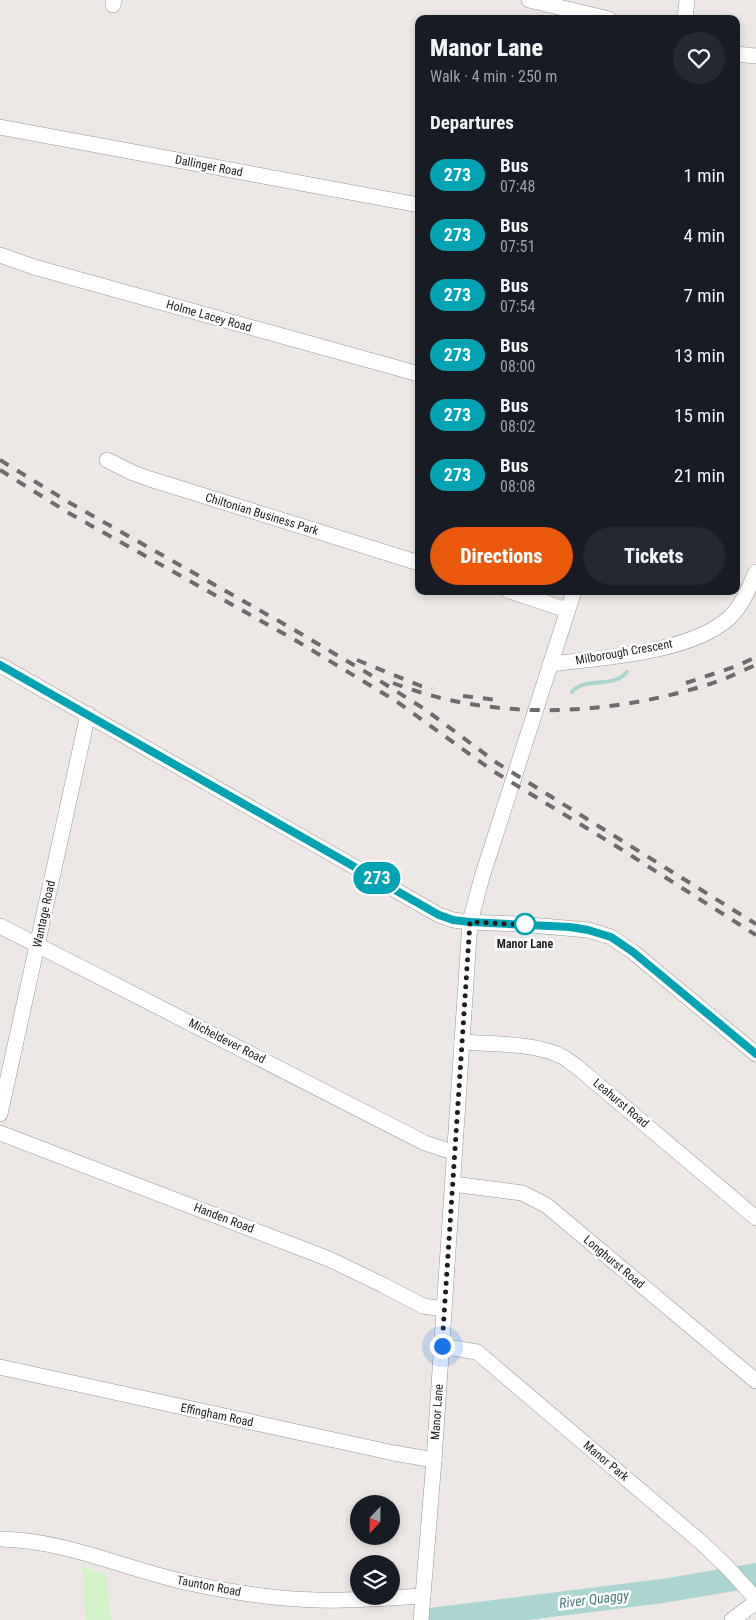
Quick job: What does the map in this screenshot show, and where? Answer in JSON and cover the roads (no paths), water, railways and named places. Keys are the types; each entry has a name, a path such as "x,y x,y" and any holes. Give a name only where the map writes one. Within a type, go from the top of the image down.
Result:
{"street":[{"path":"528,0 591,15"},
{"path":"685,15 687,0"},
{"path":"740,54 756,56"},
{"name":"Dallinger Road","path":"0,127 415,204"},
{"name":"Holme Lacey Road","path":"0,255 34,267 415,373"},
{"name":"Chiltonian Business Park","path":"107,460 150,479 415,562"},
{"name":"Milborough Crescent","path":"550,664 655,649 692,640 714,630 730,617 742,601 756,572"},
{"path":"521,595 568,610"},
{"name":"Manor Lane","path":"422,1616 470,922 482,877 573,595"},
{"path":"0,665 439,915 453,920 470,922 570,927 611,937 633,952 756,1054"},
{"name":"Wantage Road","path":"0,1114 88,714"},
{"name":"Micheldever Road","path":"0,926 426,1143 455,1152"},
{"name":"Leahurst Road","path":"462,1042 528,1047 546,1050 562,1056 756,1218"},
{"name":"Handen Road","path":"0,1133 329,1259 383,1284 423,1306 444,1310"},
{"name":"Longhurst Road","path":"453,1184 522,1193 546,1205 756,1381"},
{"name":"Manor Park","path":"442,1346 477,1352 677,1521 728,1568 756,1601"},
{"name":"Effingham Road","path":"0,1367 434,1460"},
{"name":"Taunton Road","path":"0,1539 45,1542 189,1583 279,1597 316,1600 356,1600 423,1596"},
{"path":"732,1620 756,1601"}],"waterway":[{"path":"572,692 577,687 614,680 627,672"},
{"name":"River Quaggy","path":"431,1620 663,1591 756,1575"}],"railway":[{"path":"0,460 70,503 369,674 426,710 497,763 756,924"},
{"path":"0,470 67,512 295,640 396,701 493,771 756,935"},
{"path":"686,683 737,666 756,657"},
{"path":"357,660 421,686 432,688"},
{"path":"393,683 431,696 471,704 511,709 592,708 632,703 671,695 716,682 756,665"},
{"path":"463,696 498,700"}],"place":[{"name":"Manor Lane","path":"525,924"}]}
